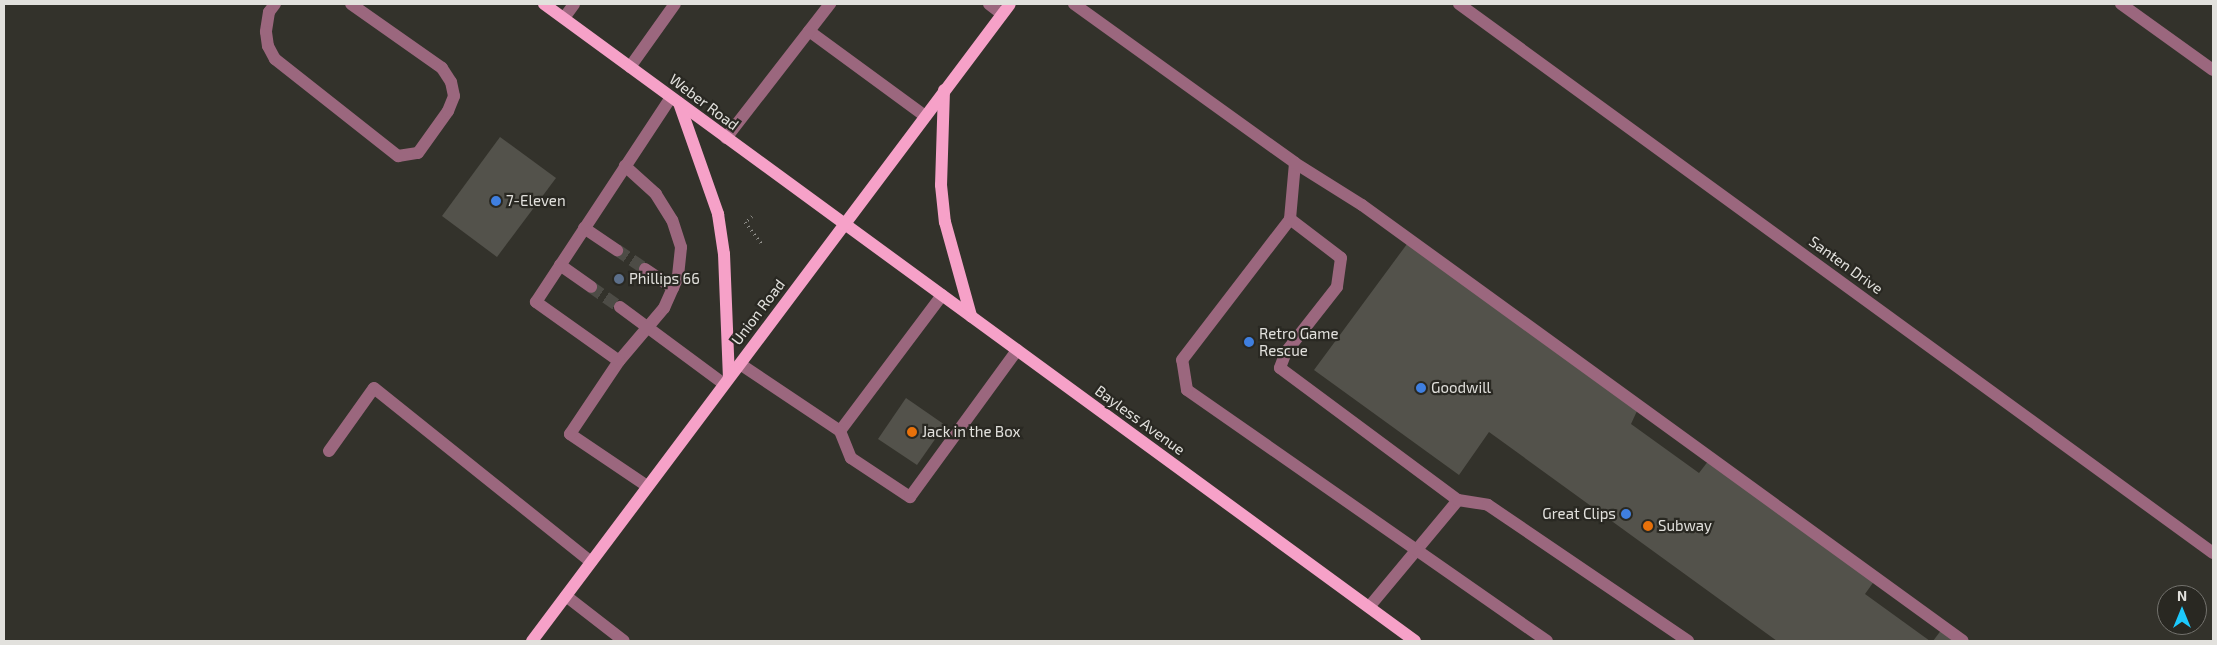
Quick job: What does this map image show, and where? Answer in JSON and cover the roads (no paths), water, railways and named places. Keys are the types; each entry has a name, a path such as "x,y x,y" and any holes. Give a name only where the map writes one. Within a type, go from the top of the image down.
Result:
{"main road":[{"name":"Weber Road","path":"544,4 845,225"},
{"name":"Union Road","path":"532,641 1006,9"},
{"path":"944,90 941,185 945,222 971,316"},
{"path":"675,100 718,214 724,254 726,381"},
{"name":"Bayless Avenue","path":"845,225 1415,641"}],"street":[{"path":"275,4 269,12 266,32 268,46 276,59 398,156 418,153 448,111 454,96 451,82 442,68 351,4"},
{"path":"564,18 574,4"},
{"path":"630,67 675,4"},
{"path":"726,138 830,4"},
{"path":"989,4 1006,9"},
{"path":"1074,4 1295,163 1362,205 1963,641"},
{"name":"Santen Drive","path":"1460,4 2213,553"},
{"path":"2121,4 2213,70"},
{"path":"809,31 925,116"},
{"path":"619,362 536,302 626,166 675,100"},
{"path":"1295,163 1290,219 1182,360 1187,390 1547,641"},
{"path":"626,166 656,194 672,220 681,247 678,276 664,308 619,362 570,434 647,486"},
{"path":"1290,219 1341,258 1337,287 1286,352 1280,368 1458,500 1488,504 1688,641"},
{"path":"584,228 617,250"},
{"path":"560,264 591,287"},
{"path":"645,269 673,288"},
{"path":"840,431 942,295"},
{"path":"620,307 726,381"},
{"path":"740,364 840,431 851,458 910,497 1017,350"},
{"path":"329,451 374,388 592,562"},
{"path":"1369,606 1458,500"},
{"path":"566,596 624,641"}],"tunnel":[{"path":"617,250 645,269"},
{"path":"591,287 620,307"}],"place":[{"name":"7-Eleven","path":"496,201"},
{"name":"Phillips 66","path":"619,279"},
{"name":"Retro Game Rescue","path":"1249,342"},
{"name":"Goodwill","path":"1421,388"},
{"name":"Jack in the Box","path":"912,432"},
{"name":"Great Clips","path":"1626,514"},
{"name":"Subway","path":"1648,526"}]}
